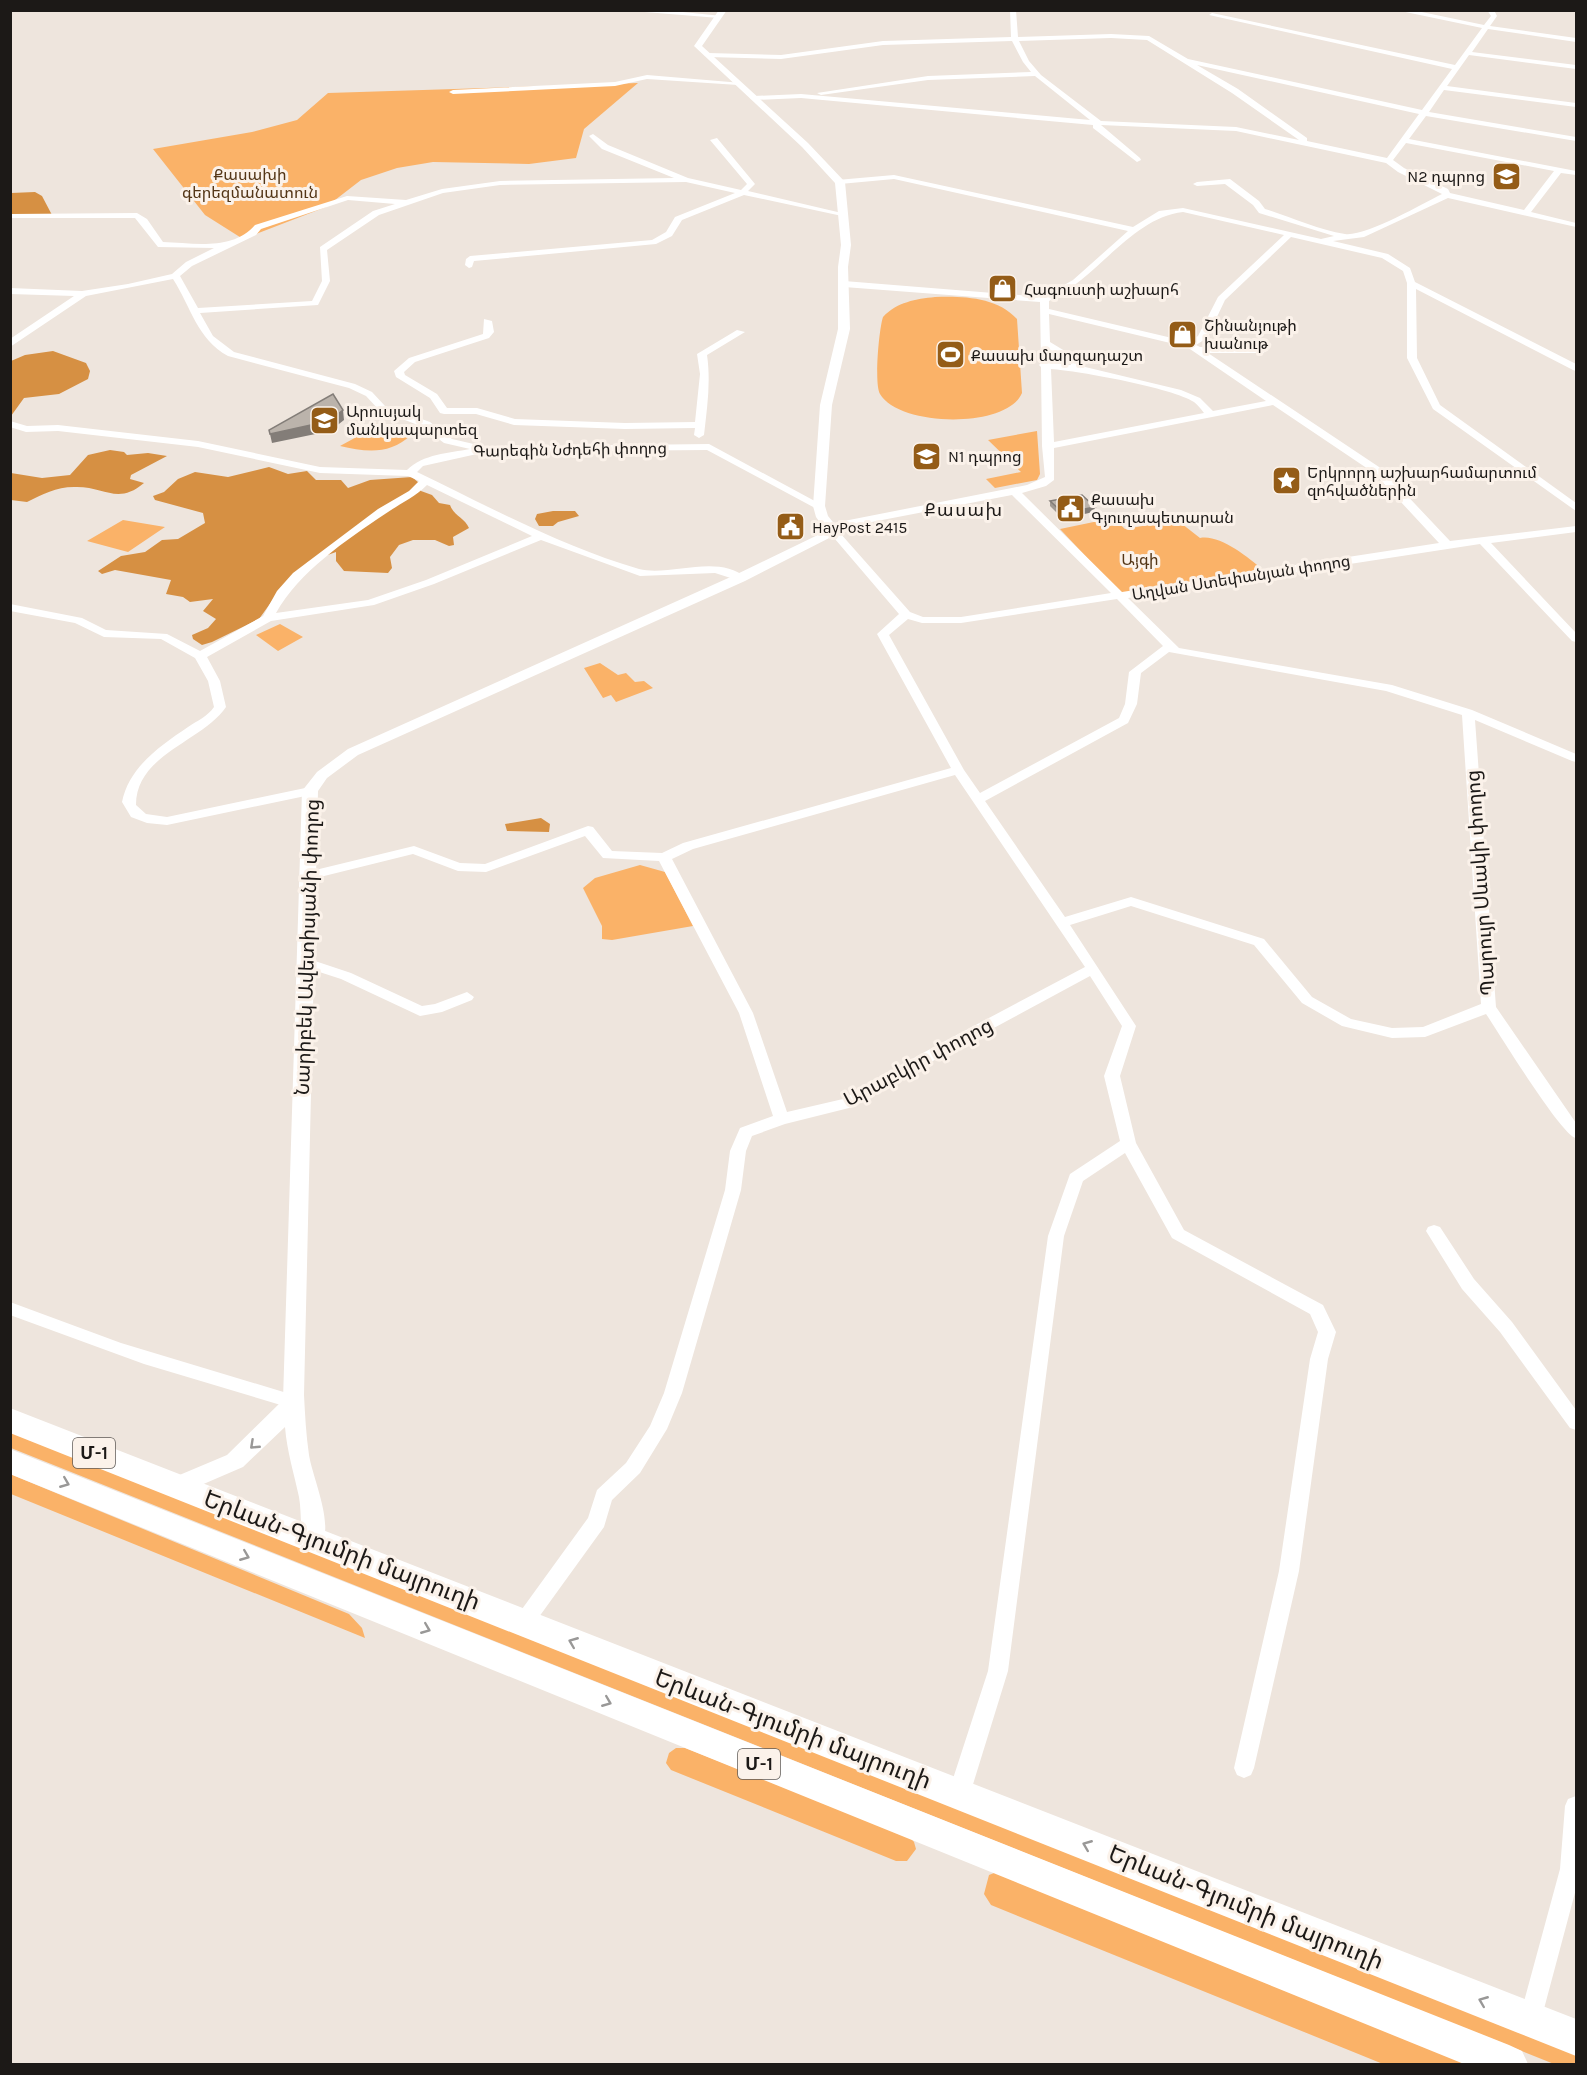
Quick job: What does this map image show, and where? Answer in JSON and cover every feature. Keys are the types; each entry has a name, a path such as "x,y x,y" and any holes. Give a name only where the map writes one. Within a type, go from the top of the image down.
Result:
{"highway":[{"name":"Երևան-Գյումրի մայրուղի","path":"10,1420 314,1538 1576,2038"},
{"name":"Երևան-Գյումրի մայրուղի","path":"10,1461 1509,2064"}],"street":[{"path":"623,10 721,13"},
{"path":"1013,10 1014,39 1035,74 1098,123"},
{"path":"1399,10 1485,27 1576,40"},
{"path":"1389,161 1494,16 1490,10"},
{"path":"721,13 698,46 806,145 840,182 844,202 842,214 846,245 844,329 841,350 826,405 825,462 819,506 822,517 906,614 883,634 958,770 1063,922 1129,1026 1112,1076 1128,1143 1178,1234 1317,1310 1327,1332 1319,1359 1289,1571 1244,1768"},
{"path":"1212,15 1457,68"},
{"path":"708,55 781,57 883,43 1111,36 1149,38 1236,91 1302,137 1305,142"},
{"path":"1467,52 1576,67"},
{"path":"1184,61 1196,61 1424,113 1576,139"},
{"path":"754,98 801,96 928,78 1035,74"},
{"path":"453,92 615,84 647,77 738,82"},
{"path":"1443,87 1576,105"},
{"path":"801,96 1098,123 1236,129 1389,161 1445,191 1447,195"},
{"path":"1098,123 1096,126 1137,160"},
{"path":"593,136 605,147 686,180 842,214"},
{"path":"469,265 470,260 485,257 653,242 668,237 674,231 678,219 742,193 751,184 714,140"},
{"path":"1403,140 1576,173"},
{"path":"1526,213 1559,170"},
{"path":"840,182 894,177 1136,230"},
{"path":"194,312 315,303 326,281 323,249 376,213 442,191 500,183 686,180"},
{"path":"1197,184 1227,181 1256,203 1262,211 1345,237"},
{"path":"1316,242 1382,227 1447,195 1576,225"},
{"path":"10,291 82,294 176,276 189,264 230,246 253,233 258,226 347,198 409,203"},
{"path":"1043,305 1063,293 1136,230 1160,214 1183,210 1288,236 1385,256 1407,270 1411,283 1412,358 1436,407 1576,508"},
{"path":"10,216 137,215 144,219 161,245 230,246"},
{"path":"1194,348 1202,338 1221,299 1288,236"},
{"path":"176,276 188,292 194,312 208,338 236,357 246,357 352,386 368,393 379,406 432,426 443,433 448,441 486,449"},
{"path":"1411,283 1576,368"},
{"path":"844,284 1043,305 1194,348 1263,350"},
{"path":"10,344 82,294"},
{"path":"834,532 848,523 1014,491 1042,484 1050,478 1043,305"},
{"path":"487,321 489,332 486,336 412,360 401,366 399,371 401,377 434,396 444,411 477,411 514,422 625,426 700,425"},
{"path":"697,447 705,374 702,354 740,332"},
{"path":"1044,342 1075,361 1076,368"},
{"path":"1194,348 1378,471 1447,546"},
{"path":"1044,365 1076,368 1178,392 1197,400 1212,414"},
{"path":"1047,446 1274,402"},
{"path":"10,424 26,429"},
{"name":"Գարեգին Նժդեհի փողոց","path":"26,429 58,428 198,444 320,470 410,472 419,464 430,460 486,449 709,447 819,506"},
{"path":"10,436 26,429"},
{"path":"410,472 541,536 640,573 716,570 740,578"},
{"path":"268,618 283,591 297,575 382,511 413,493 426,480"},
{"path":"1014,491 1175,651 1388,688 1468,713 1576,758"},
{"name":"Աղվան Ստեփանյան փողոց","path":"906,614 922,620 961,620 1447,546 1576,529"},
{"name":"Նարիբեկ Ավետիսյանի փողոց","path":"314,1538 310,1498 298,1455 294,1402 310,791 322,775 353,752 740,578 834,532"},
{"path":"200,656 268,618 370,603 430,582 541,536"},
{"path":"1483,541 1576,639"},
{"path":"10,607 78,620 104,633 164,636 200,656 214,681 220,707 215,714 142,770 132,785 129,798 133,813 143,818 167,821 310,791"},
{"path":"979,799 1125,720 1131,704 1135,672 1155,654 1170,646"},
{"name":"Պարույր Սևակի փողոց","path":"1468,713 1489,1007 1576,1133"},
{"path":"308,876 414,850 458,867 486,867 588,830 608,855 664,857 688,846 958,770"},
{"path":"664,857 746,1013 782,1119"},
{"path":"1063,922 1131,901 1258,942 1307,1000 1347,1023 1392,1033 1425,1032 1489,1007"},
{"path":"306,963 346,976 420,1011 437,1009 467,997"},
{"name":"Արաբկիր փողոց","path":"524,1622 597,1521 604,1496 633,1468 658,1429 673,1393 733,1190 738,1151 746,1132 782,1119 848,1103 926,1058 1093,969"},
{"path":"959,1794 998,1671 1056,1236 1076,1178 1128,1143"},
{"path":"1434,1232 1468,1284 1506,1327 1576,1423"},
{"path":"10,1308 56,1327 184,1371 294,1402 257,1442 235,1461 178,1486"},
{"path":"1530,2020 1570,1869 1576,1806"}],"green space":[{"name":"Քասախի գերեզմանատուն","path":"638,83 584,129 576,158 529,164 433,162 397,168 361,180 326,207 243,239 205,215 153,149 252,132 297,120 328,93"},
{"name":"Քասախ մարզադաշտ","path":"935,297 979,299 1000,306 1017,319 1022,393 1012,405 996,413 975,418 929,418 908,413 891,405 880,394 877,368 883,317 894,308 914,300"},
{"path":"371,422 411,435 386,449 359,450 340,446 362,434"},
{"path":"1037,431 1040,474 1037,480 995,488 986,479 1021,472 988,440"},
{"name":"Այգի","path":"1113,518 1125,529 1177,520 1200,538 1216,539 1224,543 1262,569 1123,596 1060,529"},
{"path":"123,520 165,527 128,552 87,541"},
{"path":"280,624 303,637 278,651 256,635"},
{"path":"600,663 618,675 626,673 635,682 644,681 653,688 616,702 611,695 603,698 584,668"},
{"path":"640,865 665,872 693,926 612,940 602,939 602,926 583,888 595,878"},
{"path":"10,1431 1576,2053 1576,2064 1554,2064 11,1448"},
{"path":"10,1474 349,1614 362,1628 365,1638 11,1494"},
{"path":"676,1748 685,1748 909,1836 916,1849 907,1861 896,1861 671,1770 666,1763 669,1753"},
{"path":"999,1871 1011,1873 1482,2064 1383,2064 991,1905 984,1894 989,1875"}],"shaded area":[{"path":"35,192 42,196 52,215 11,214 11,193"},
{"path":"53,351 86,363 90,371 88,379 59,394 24,398 11,416 11,361 25,355"},
{"path":"110,450 124,452 127,455 148,453 167,456 131,475 130,479 144,483 126,493 70,487 51,491 27,502 11,500 11,473 42,478 70,475 88,455"},
{"path":"269,467 288,474 307,471 316,480 341,480 348,488 370,480 412,477 419,483 421,491 432,495 439,503 450,505 469,528 453,537 454,545 449,546 435,540 413,540 399,545 390,557 392,568 388,573 344,571 336,561 336,552 308,562 277,594 259,619 202,645 193,639 192,635 208,628 216,619 203,611 213,599 190,602 183,597 166,594 171,580 115,570 102,574 98,571 121,556 145,552 162,540 178,539 205,523 203,513 155,500 153,496 164,492 178,479 195,472 228,477"},
{"path":"575,511 579,516 558,522 553,526 539,526 535,519 537,514"},
{"path":"541,818 550,824 549,832 507,831 505,824"}],"building":[{"path":"333,394 343,410 329,421 270,434 269,430"},
{"path":"1082,495 1095,507 1063,513 1050,501"}],"place":[{"name":"N2 դպրոց","path":"1506,176"},
{"name":"Հագուստի աշխարհ","path":"1003,289"},
{"name":"Շինանյութի խանութ","path":"1183,334"},
{"name":"Քասախ մարզադաշտ","path":"950,355"},
{"name":"Արուսյակ մանկապարտեզ","path":"325,420"},
{"name":"N1 դպրոց","path":"927,456"},
{"name":"Երկրորդ աշխարհամարտում զոհվածներին","path":"1286,481"},
{"name":"Քասախ Գյուղապետարան","path":"1070,508"},
{"name":"HayPost 2415","path":"791,527"}],"district":[{"name":"Քասախ","path":"964,510"}]}
